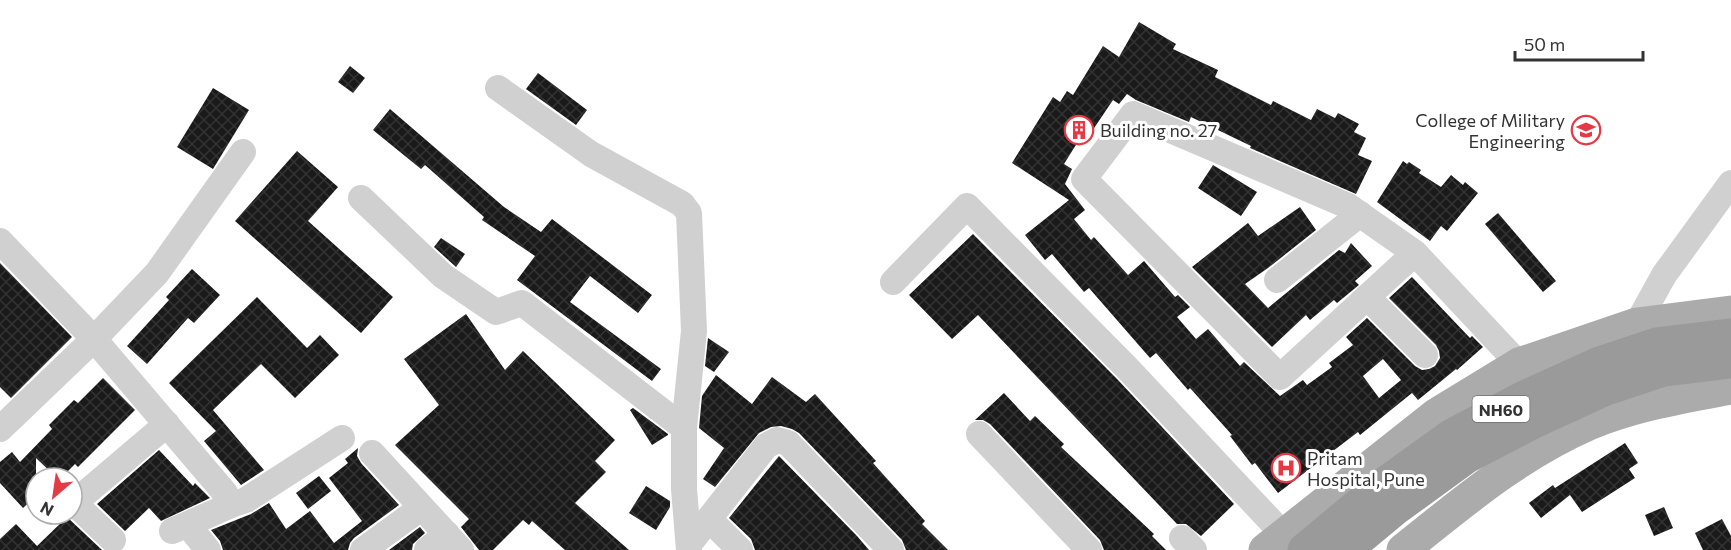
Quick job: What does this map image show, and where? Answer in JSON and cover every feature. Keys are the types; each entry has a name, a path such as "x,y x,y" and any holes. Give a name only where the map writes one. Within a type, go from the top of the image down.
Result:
{"highway":[{"name":"NH60","path":"1284,545 1377,489 1452,435 1522,398 1597,364 1657,344 1731,335"},
{"name":"NH60","path":"1346,550 1394,510 1467,457 1534,422 1606,389 1663,370 1731,362"}],"main road":[{"path":"1284,545 1437,414 1519,364 1637,324 1731,312"},
{"path":"1403,550 1497,476 1545,445 1591,423 1661,401 1731,388"}],"street":[{"path":"498,88 591,154 682,204 689,213 694,331 684,428 684,489 689,547"},
{"path":"1415,253 1280,377 1084,179 1132,114 1348,206 1415,253 1519,364"},
{"path":"0,429 94,339 157,273 243,152"},
{"path":"1637,324 1664,275 1731,183"},
{"path":"361,198 443,276 496,312 522,303 684,428"},
{"path":"893,282 967,206 1129,370 1284,545"},
{"path":"1277,280 1360,214"},
{"path":"0,241 94,339 225,493 231,505"},
{"path":"1367,297 1425,355"},
{"path":"112,540 74,502 167,424"},
{"path":"979,434 1089,550"},
{"path":"208,550 180,528 246,500 342,438"},
{"path":"689,547 766,446 777,440 788,443 891,550"},
{"path":"372,453 421,508 445,545"},
{"path":"363,550 421,508"},
{"path":"709,519 740,550"}],"building":[{"path":"1139,22 1176,44 1173,49 1218,70 1215,77 1271,105 1273,101 1311,120 1317,109 1335,118 1338,113 1359,124 1354,132 1366,138 1358,155 1372,161 1356,194 1250,148 1251,146 1191,117 1189,122 1127,94 1119,104 1113,100 1084,143 1079,140 1064,164 1072,169 1065,184 1085,210 1074,219 1091,240 1094,237 1128,275 1144,261 1175,297 1178,295 1190,307 1177,317 1196,339 1208,329 1240,366 1244,362 1280,396 1303,380 1307,385 1332,367 1329,363 1353,345 1346,337 1367,318 1415,366 1422,370 1429,369 1435,366 1440,358 1436,345 1389,298 1412,277 1470,338 1472,336 1483,347 1418,400 1412,393 1360,435 1358,432 1278,493 1255,463 1252,465 1230,436 1232,435 1156,353 1150,358 1089,288 1084,292 1052,254 1045,260 1025,235 1069,200 1012,163 1053,97 1060,102 1067,91 1073,95 1103,46 1119,57","holes":["1383,359 1401,380 1379,398 1363,376"]},
{"path":"350,66 365,78 353,93 338,82"},
{"path":"538,73 587,110 576,125 526,89"},
{"path":"213,88 249,110 213,169 177,147"},
{"path":"390,109 504,207 541,232 552,219 652,295 638,313 590,276 570,302 661,369 652,381 517,280 535,256 482,220 484,217 425,165 421,169 373,130"},
{"path":"297,151 338,187 308,221 393,297 361,333 235,221"},
{"path":"1403,161 1421,170 1419,173 1441,187 1451,175 1463,185 1465,182 1478,193 1447,231 1441,226 1430,241 1377,202"},
{"path":"1213,165 1257,192 1241,216 1198,188"},
{"path":"1300,207 1316,230 1245,284 1268,308 1339,250 1345,253 1351,243 1372,266 1355,281 1359,285 1337,303 1334,300 1310,320 1306,315 1272,347 1192,267 1248,223 1258,236"},
{"path":"1498,213 1556,281 1543,292 1485,224"},
{"path":"973,234 1118,380 1234,504 1201,536 1186,524 1177,524 978,315 952,339 909,295"},
{"path":"441,238 465,254 456,267 434,247"},
{"path":"0,263 72,337 11,398 0,387"},
{"path":"192,269 220,295 194,323 188,318 147,364 127,346 169,300 166,297"},
{"path":"257,297 307,348 320,335 339,355 295,398 261,364 213,410 264,470 241,485 204,441 216,431 169,383"},
{"path":"466,314 505,370 523,351 615,440 595,461 606,472 575,503 629,550 565,550 532,521 529,525 523,520 493,550 479,550 461,527 469,519 395,445 439,405 404,359"},
{"path":"708,338 729,352 714,372 705,366"},
{"path":"716,375 752,404 772,377 806,402 815,394 876,461 873,463 925,521 922,524 948,550 906,550 902,540 799,433 792,429 781,426 771,427 759,433 715,487 703,479 724,448 699,428 702,396"},
{"path":"103,378 135,410 79,466 75,464 73,466 44,466 36,458 36,466 24,466 23,508 0,483 0,462 12,452 20,462 52,429 49,425 74,400 78,403"},
{"path":"1004,393 1030,421 1035,416 1064,444 1061,447 1154,534 1152,536 1166,550 1104,550 1100,540 990,424 983,420 975,420"},
{"path":"633,408 668,435 652,445 630,410"},
{"path":"1625,443 1638,463 1629,469 1635,478 1582,512 1570,495 1541,518 1529,503 1553,485 1555,488"},
{"path":"358,448 357,456 361,463 399,505 354,538 348,550 223,550 220,541 211,530 251,514 269,503 286,529 310,511 334,543 362,521 329,478 348,463 345,459"},
{"path":"159,450 193,486 195,483 210,498 161,521 149,508 125,531 97,504"},
{"path":"779,456 869,550 755,550 751,539 729,518"},
{"path":"319,476 331,491 308,509 296,493"},
{"path":"646,486 670,501 670,507 656,530 629,513"},
{"path":"1664,507 1673,528 1654,536 1645,515"},
{"path":"1722,519 1731,536 1731,550 1703,550 1695,533"},
{"path":"16,524 37,546 58,526 77,526 102,550 0,550 0,539"},
{"path":"420,527 425,533 413,544 412,550 389,550"}],"place":[{"name":"Building no. 27","path":"1079,130"},
{"name":"College of Military Engineering","path":"1586,130"},
{"name":"Pritam Hospital, Pune","path":"1286,468"}]}
